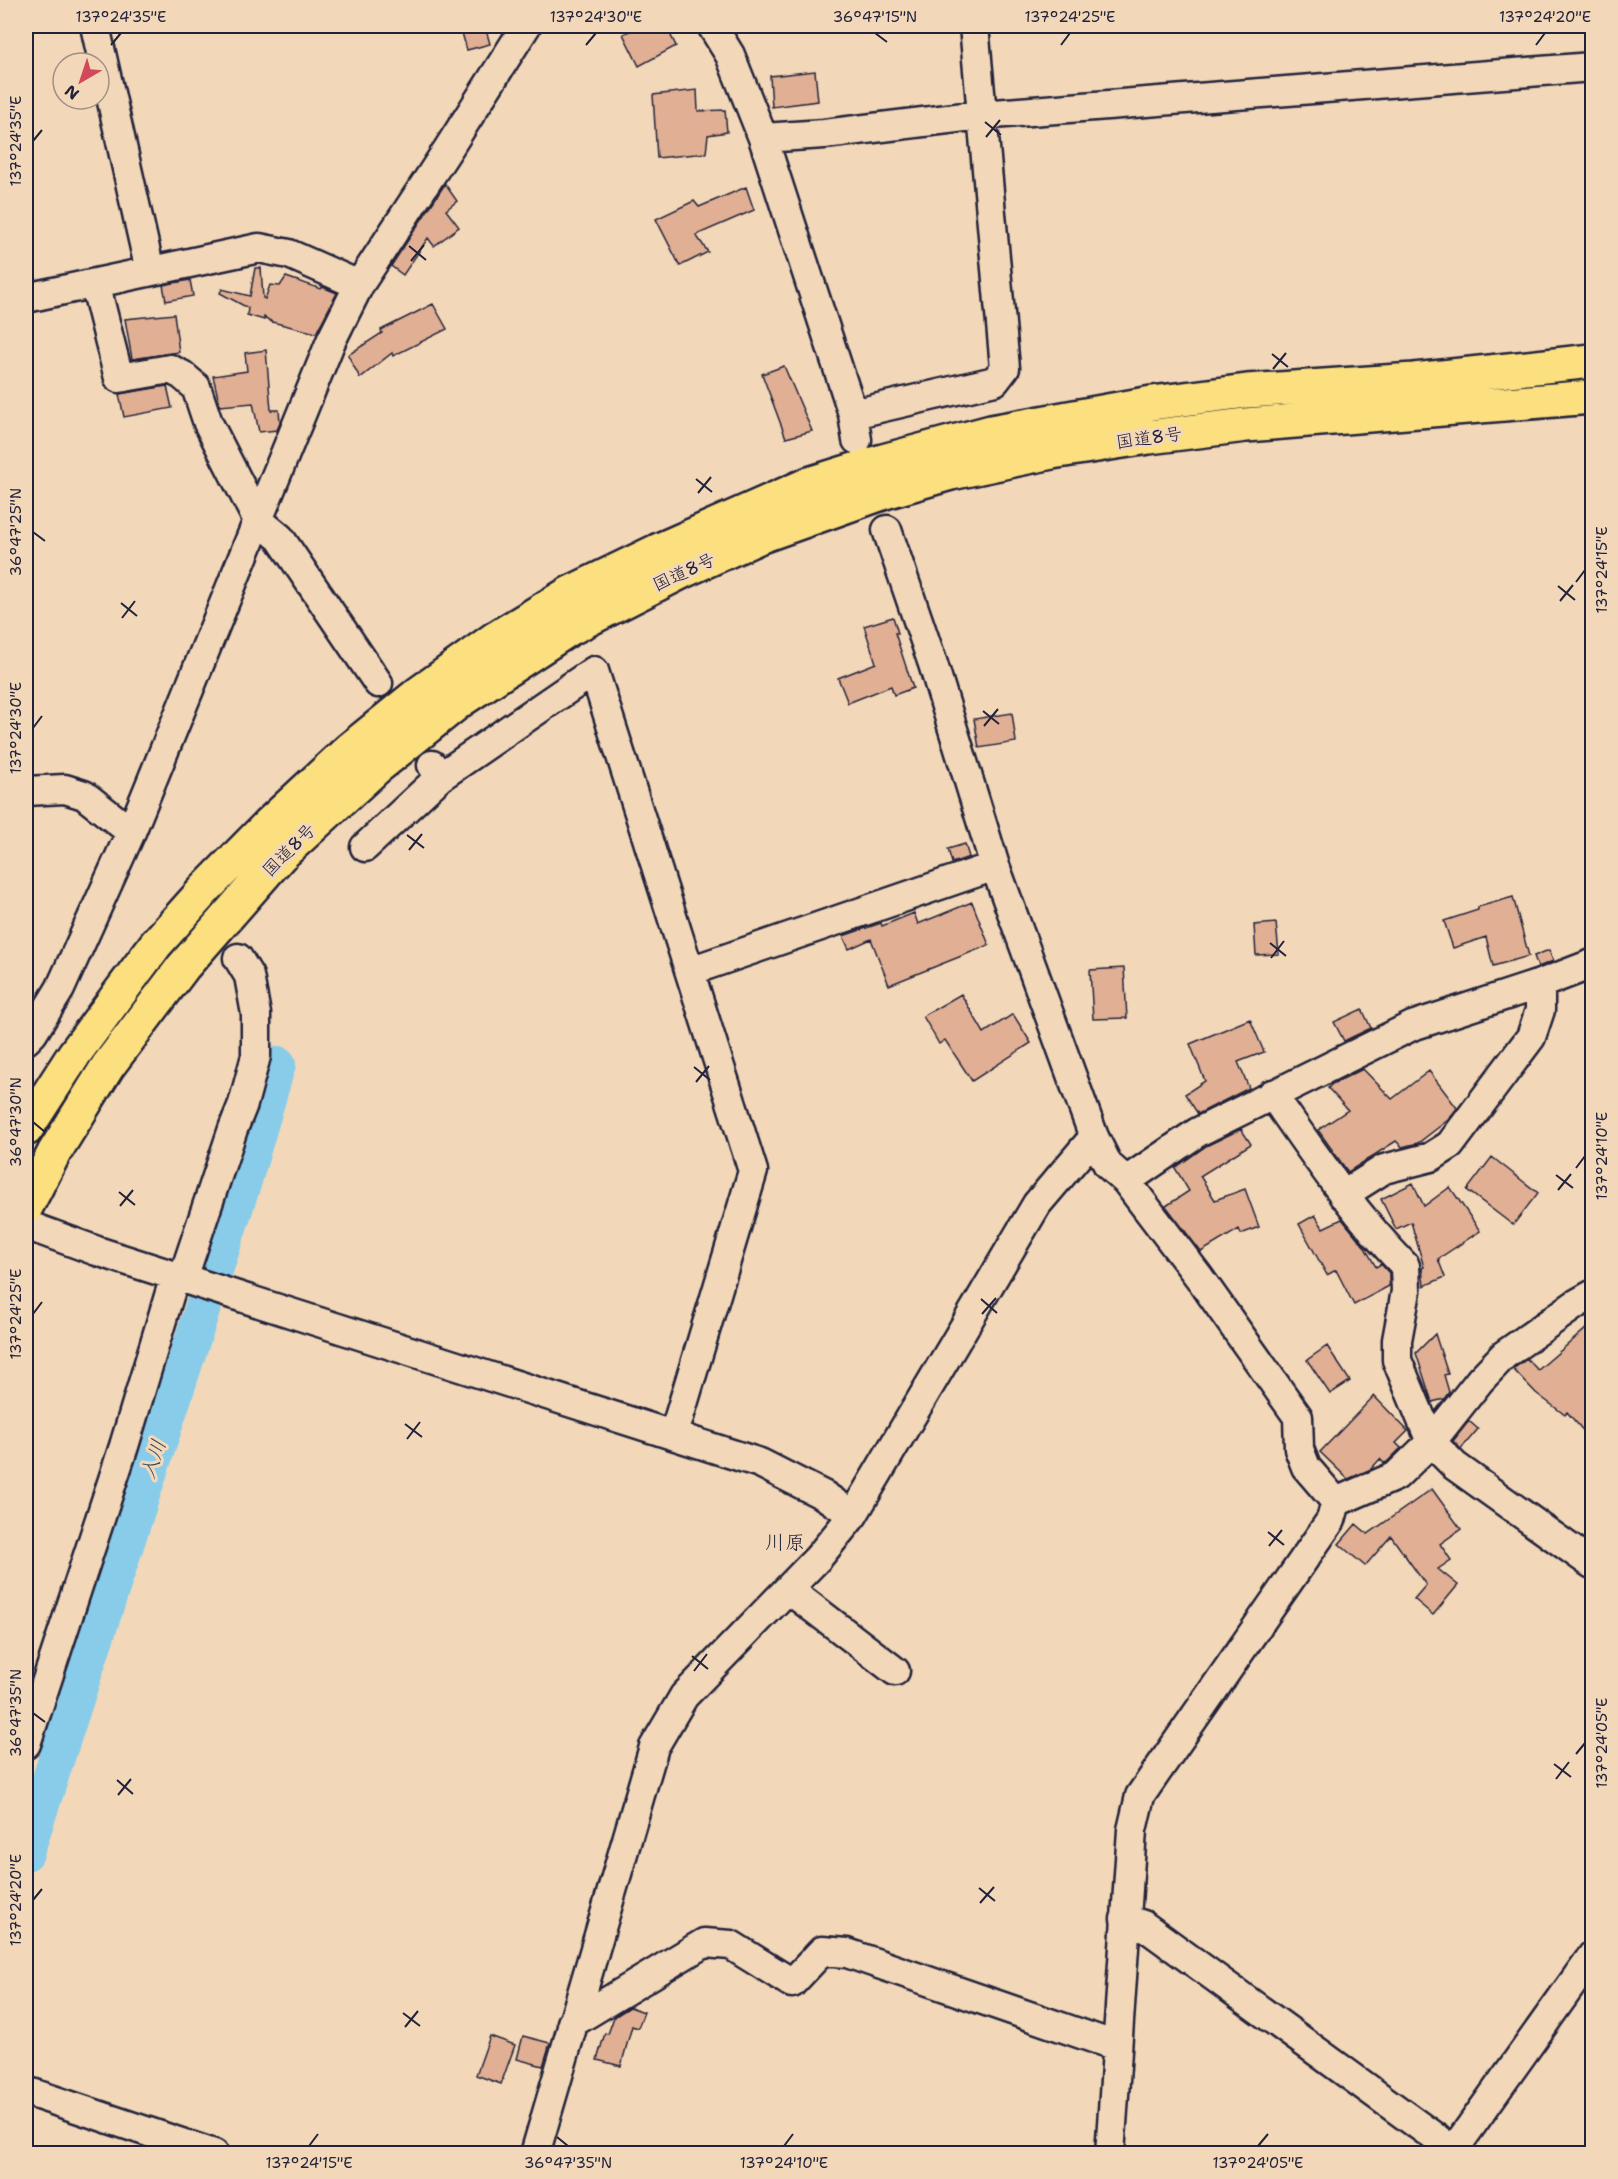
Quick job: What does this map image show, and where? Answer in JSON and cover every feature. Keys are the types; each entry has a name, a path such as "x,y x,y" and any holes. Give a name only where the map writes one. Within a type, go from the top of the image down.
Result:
{"highway":[{"name":"国道8号","path":"26,1129 75,1053 156,944 206,888 268,825 350,748 418,694 496,638 579,588 741,512 809,484 991,432 1152,403 1247,391 1414,380 1593,361"},
{"name":"国道8号","path":"26,1207 54,1153 108,1066 183,967 281,855 375,769 461,700 579,623 681,572 761,536 885,492 951,473 1052,452 1224,428 1593,397"}],"street":[{"path":"95,26 150,271"},
{"path":"26,1040 33,1033 60,989 131,832 331,341 359,285 526,26"},
{"path":"712,26 730,55 763,138 855,427 995,381 1005,368 974,26"},
{"path":"763,138 825,134 981,115 1593,67"},
{"path":"26,298 259,248 289,254 359,285"},
{"path":"95,283 119,378 170,369 182,375 196,387 208,423 257,519 279,538 378,683"},
{"path":"886,530 933,664 995,866 1094,1137 1108,1165 1126,1181 1298,1417 1299,1449 1306,1467 1336,1502"},
{"path":"365,847 436,771 594,671 753,1171 674,1434"},
{"path":"26,790 65,789 84,795 131,832"},
{"path":"690,971 995,866"},
{"path":"26,1744 179,1277 243,1104 256,1056 256,1014 249,976 238,958"},
{"path":"1126,1181 1198,1132 1412,1026 1593,964"},
{"path":"1343,1195 1384,1169 1431,1157 1450,1145 1531,1036 1540,1010 1540,984"},
{"path":"1272,1094 1343,1195 1375,1235 1405,1266 1406,1291 1397,1340 1397,1360 1431,1442 1455,1466 1593,1564"},
{"path":"535,2154 654,1748 684,1696 818,1558 853,1515 1037,1204 1094,1137"},
{"path":"26,1225 97,1251 760,1463 825,1496 853,1515"},
{"path":"1336,1502 1359,1494 1396,1476 1431,1442 1480,1380 1504,1355 1576,1304 1593,1295"},
{"path":"1110,2154 1132,1830 1140,1796 1331,1520 1336,1502"},
{"path":"788,1589 895,1671"},
{"path":"1125,1919 1143,1925 1454,2152 1593,1956"},
{"path":"572,2023 704,1943 731,1945 792,1983 822,1951 847,1953 1116,2046"},
{"path":"26,2091 214,2154"}],"building":[{"path":"460,26 485,26 490,44 467,50"},
{"path":"640,26 666,26 676,46 639,66 623,34"},
{"path":"815,71 818,101 772,107 770,76"},
{"path":"697,90 698,111 725,110 727,132 708,135 706,153 657,158 653,95"},
{"path":"445,184 457,201 446,210 459,227 434,246 428,238 403,275 391,266"},
{"path":"746,187 754,210 696,235 708,252 680,266 656,219 694,201 699,207"},
{"path":"255,268 261,268 263,298 265,299 270,285 280,286 286,277 337,293 316,333 272,322 264,317 264,320 247,315 248,308 220,293 222,289 250,296"},
{"path":"190,280 193,296 166,301 163,285"},
{"path":"433,304 447,329 393,356 392,353 360,378 348,355 382,333 381,330"},
{"path":"174,314 179,352 132,359 125,319"},
{"path":"266,350 271,410 279,410 280,423 277,430 259,432 253,403 220,406 213,376 247,371 245,353"},
{"path":"784,366 812,431 786,438 762,374"},
{"path":"167,386 172,408 124,417 119,394"},
{"path":"893,617 898,633 895,633 913,688 894,695 891,686 848,703 838,678 876,663 864,626"},
{"path":"1012,713 1016,742 979,748 974,719"},
{"path":"965,844 969,857 952,863 948,849"},
{"path":"1513,897 1529,956 1493,966 1486,937 1453,948 1444,921 1478,910 1478,907"},
{"path":"972,902 989,945 889,985 871,939 849,949 843,936 881,923 882,926 914,913 918,924"},
{"path":"1276,923 1279,954 1256,955 1254,925"},
{"path":"1549,950 1553,961 1538,967 1534,956"},
{"path":"1124,968 1127,1018 1093,1019 1090,970"},
{"path":"961,994 984,1033 1013,1014 1031,1043 972,1081 945,1040 939,1044 923,1016"},
{"path":"1362,1009 1371,1028 1344,1041 1334,1022"},
{"path":"1250,1019 1264,1052 1238,1062 1249,1088 1198,1114 1185,1094 1205,1081 1190,1044"},
{"path":"1363,1069 1392,1099 1429,1071 1457,1108 1448,1120 1418,1143 1402,1147 1396,1141 1348,1172 1318,1130 1348,1110 1328,1088"},
{"path":"1241,1129 1251,1144 1200,1176 1215,1200 1245,1189 1259,1227 1241,1234 1239,1229 1201,1252 1166,1206 1189,1191 1175,1168 1206,1146"},
{"path":"1492,1157 1538,1193 1513,1225 1467,1190"},
{"path":"1413,1183 1424,1206 1450,1187 1480,1231 1438,1259 1445,1277 1424,1286 1422,1268 1424,1267 1411,1222 1396,1229 1381,1199"},
{"path":"1315,1215 1323,1228 1342,1219 1364,1246 1376,1267 1381,1264 1389,1273 1389,1286 1354,1305 1336,1270 1327,1275 1299,1224"},
{"path":"1593,1323 1593,1442 1567,1412 1565,1415 1536,1393 1513,1369 1527,1359 1538,1370"},
{"path":"1435,1334 1448,1374 1444,1375 1449,1392 1444,1399 1432,1402 1416,1353"},
{"path":"1327,1346 1350,1381 1330,1394 1307,1360"},
{"path":"1374,1396 1408,1431 1396,1443 1401,1448 1387,1462 1384,1463 1380,1459 1371,1469 1348,1479 1320,1452"},
{"path":"1469,1421 1478,1429 1461,1449 1453,1441"},
{"path":"1432,1489 1461,1529 1440,1544 1451,1560 1438,1569 1458,1585 1433,1615 1414,1599 1426,1585 1391,1536 1365,1566 1339,1544 1356,1524 1368,1534"},
{"path":"630,2007 644,2012 638,2028 632,2026 621,2066 597,2060 605,2033 608,2034 614,2017"},
{"path":"490,2036 515,2045 501,2084 476,2075"},
{"path":"523,2036 550,2043 543,2066 517,2059"}],"waterway":[{"name":"入川","path":"26,1853 243,1184 278,1064"}],"district":[{"name":"川原","path":"785,1542"}]}
